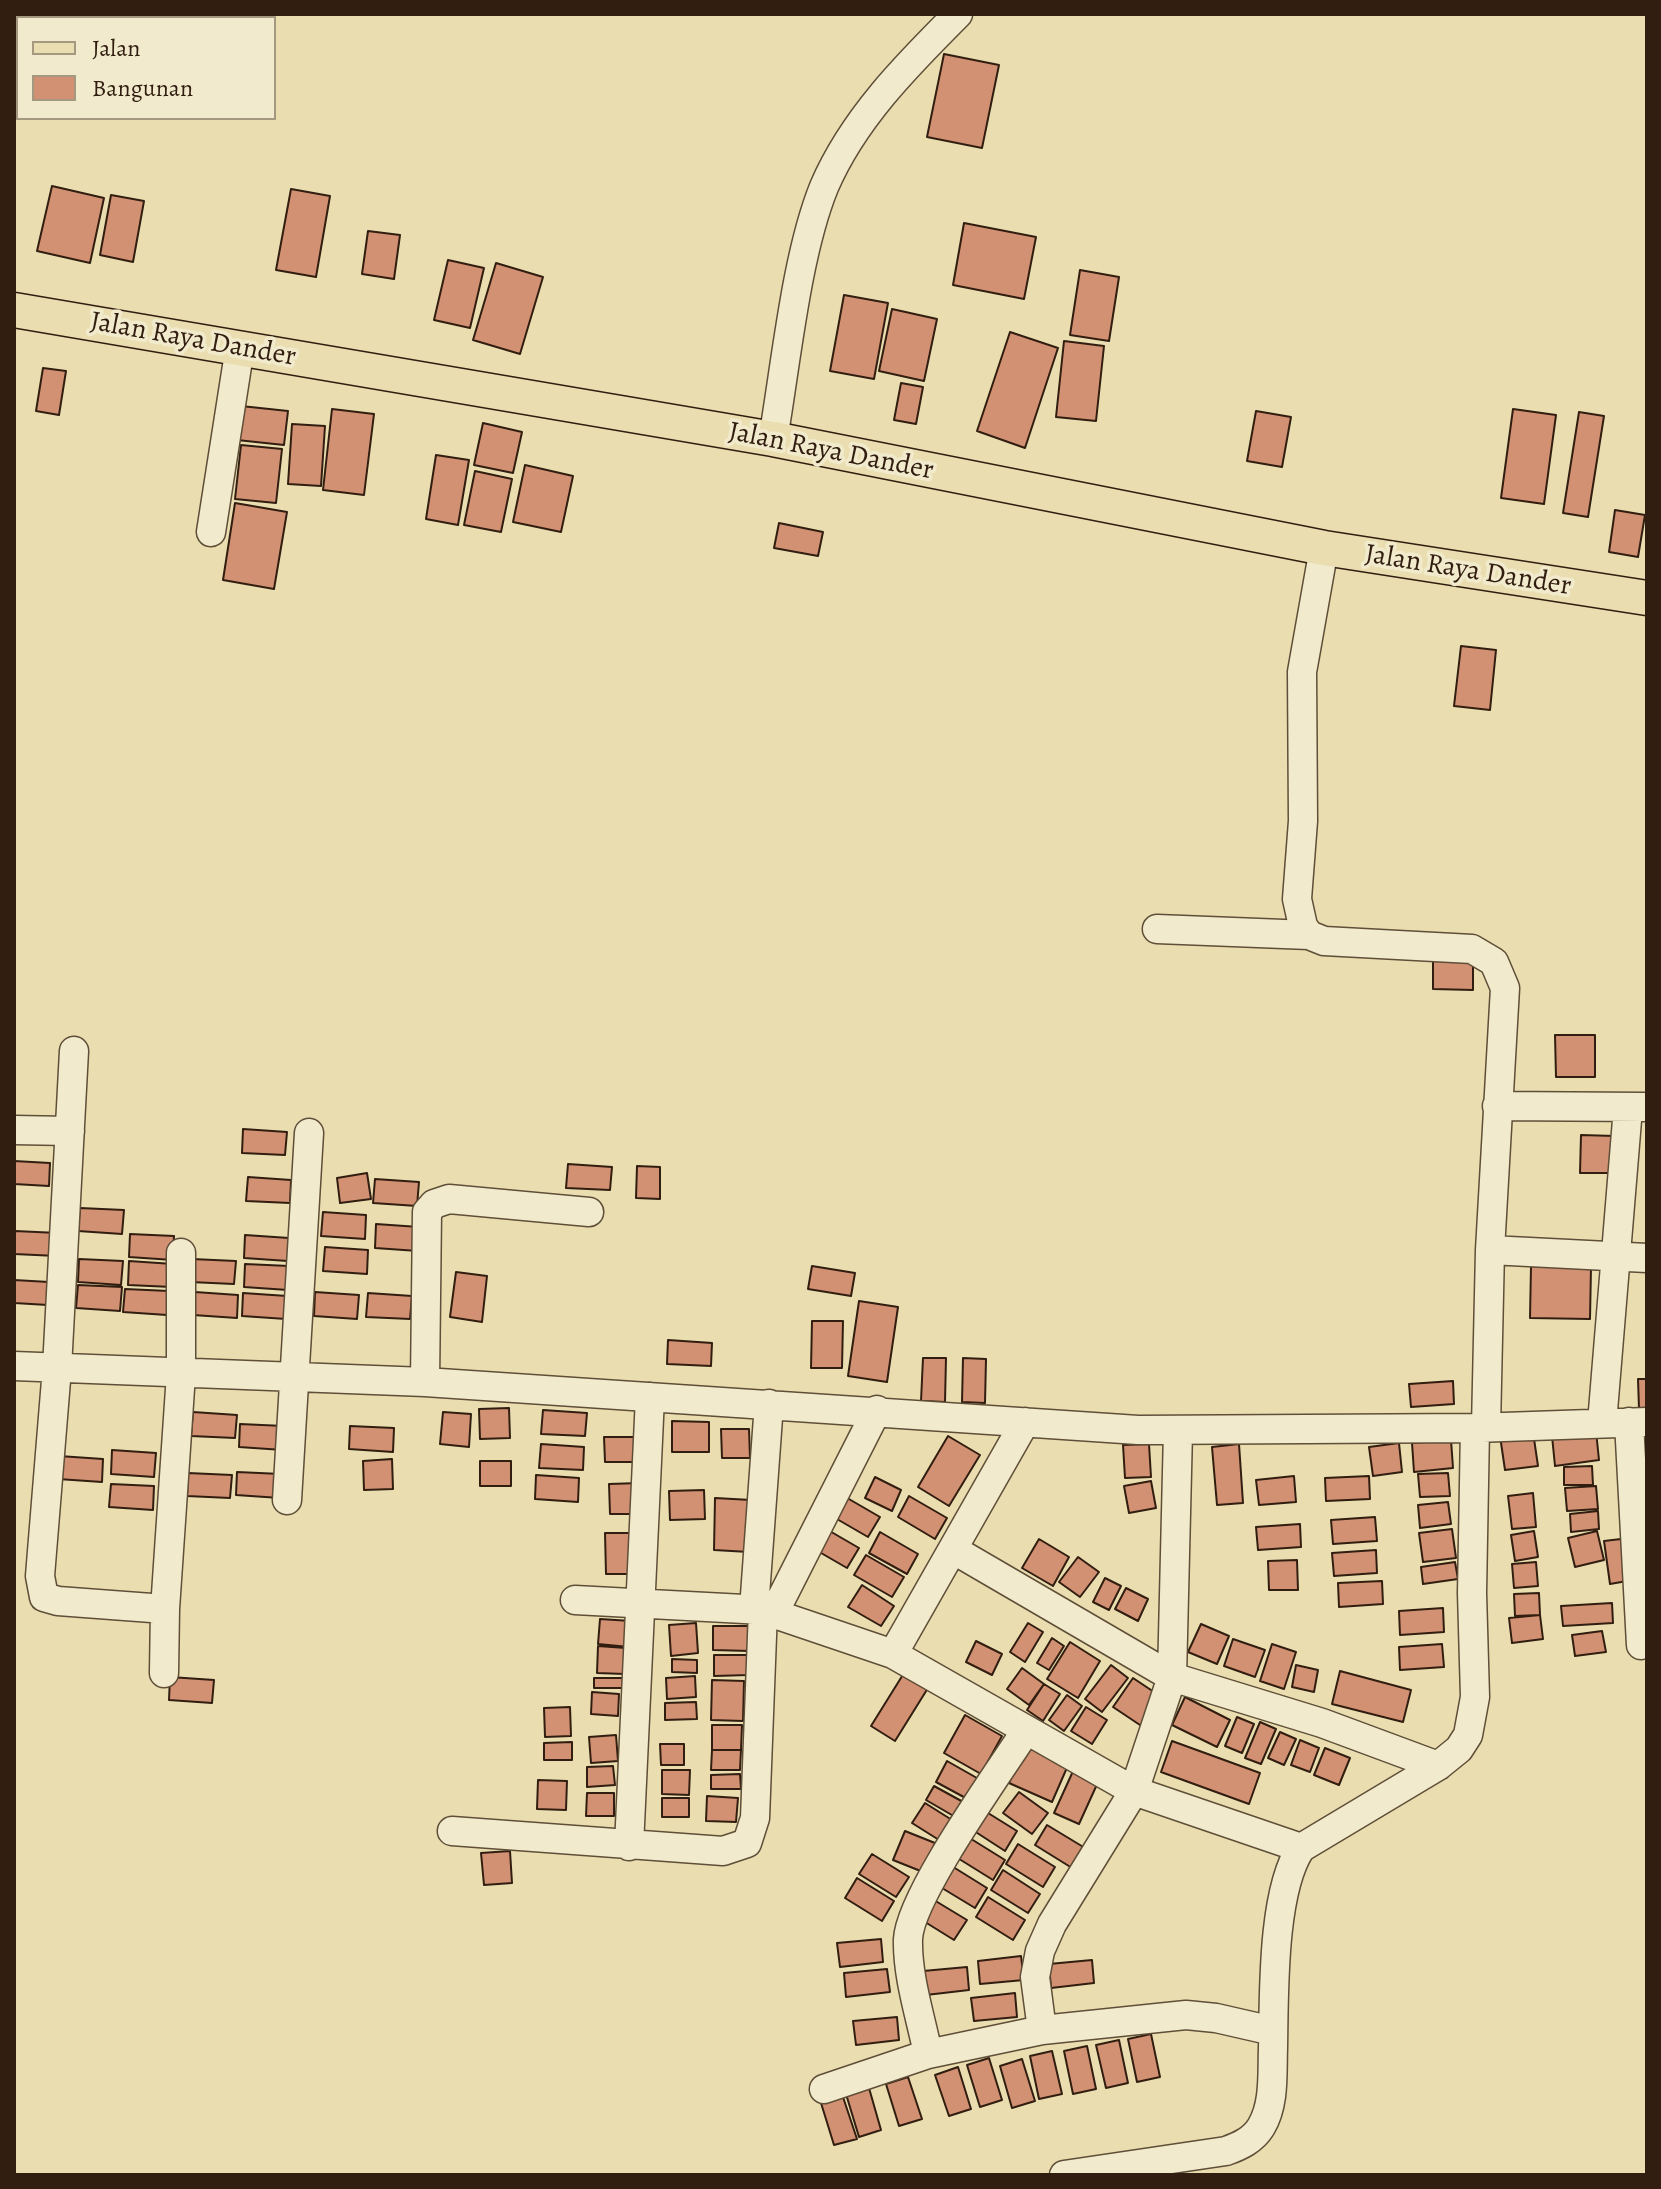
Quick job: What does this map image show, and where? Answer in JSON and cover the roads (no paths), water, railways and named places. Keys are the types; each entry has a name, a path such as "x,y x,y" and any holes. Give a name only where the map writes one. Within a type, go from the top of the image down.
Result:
{"main road":[{"name":"Jalan Raya Dander","path":"14,310 773,439 1324,548 1647,598"}],"street":[{"path":"773,439 796,302 823,190 837,161 883,93 958,14"},
{"path":"211,532 240,347"},
{"path":"1309,935 1298,916 1297,899 1303,821 1301,698 1305,651 1324,548"},
{"path":"1064,2175 1226,2151 1243,2145 1263,2125 1268,2109 1282,1899 1291,1864 1301,1848 1438,1766 1459,1749 1474,1717 1481,1427 1505,988 1494,962 1485,954 1457,946 1349,943 1324,941 1309,935 1157,929"},
{"path":"74,1051 57,1368 40,1576 44,1597 58,1601 165,1609"},
{"path":"1497,1106 1638,1108 1615,1256 1641,1645"},
{"path":"14,1130 70,1131"},
{"path":"287,1500 297,1378 309,1133"},
{"path":"425,1382 427,1212 434,1204 449,1199 589,1212"},
{"path":"1490,1250 1647,1258"},
{"path":"164,1673 165,1609 181,1374 181,1253"},
{"path":"14,1366 425,1382 1178,1431 1626,1423"},
{"path":"629,1846 643,1604 650,1397"},
{"path":"452,1831 723,1851 747,1843 755,1818 769,1404"},
{"path":"764,1611 877,1410"},
{"path":"893,1654 1025,1422"},
{"path":"1042,2030 1035,1977 1040,1951 1052,1924 1134,1791 1172,1677 1178,1431"},
{"path":"954,1550 1172,1677 1322,1723 1438,1766"},
{"path":"575,1600 764,1611 893,1654 1025,1732 1134,1791 1301,1848"},
{"path":"928,2054 912,1974 908,1939 912,1921 939,1867 1025,1732"},
{"path":"824,2089 928,2054 1042,2030 1186,2015 1216,2018 1273,2031"}]}
